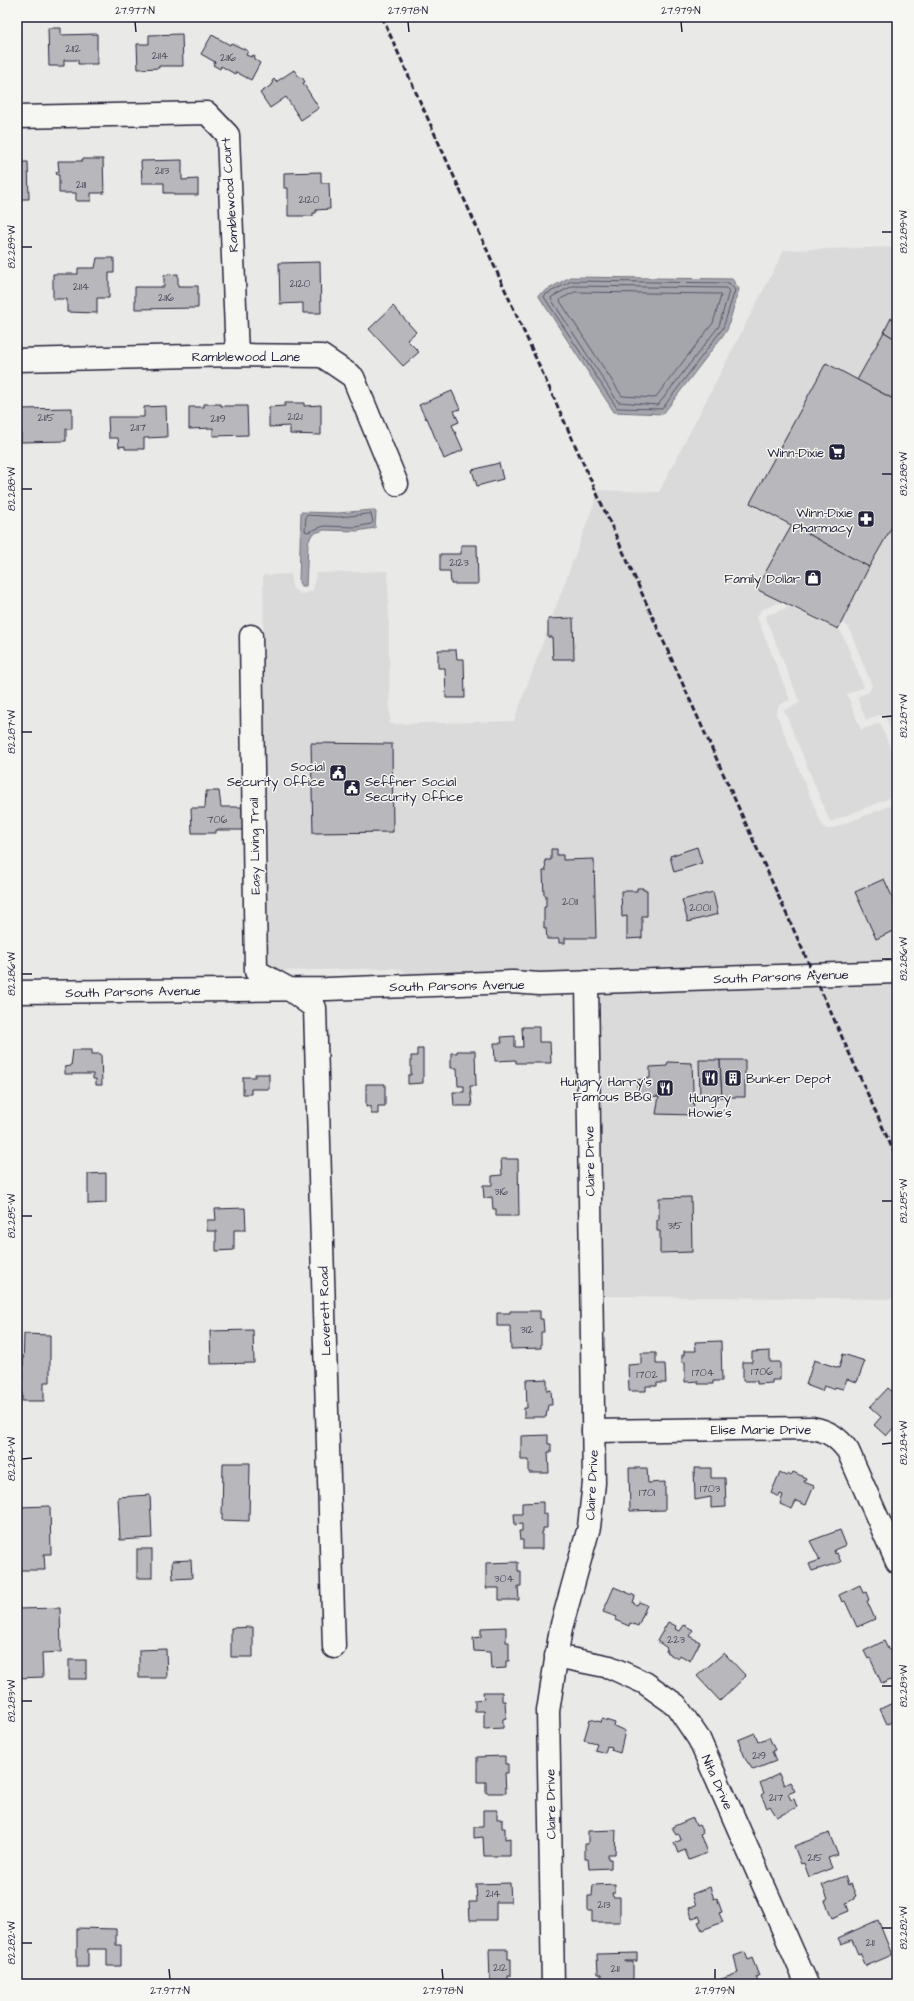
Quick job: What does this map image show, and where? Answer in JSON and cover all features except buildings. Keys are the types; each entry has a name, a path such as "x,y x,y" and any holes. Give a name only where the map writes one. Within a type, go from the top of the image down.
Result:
{"street":[{"name":"Ramblewood Court","path":"17,117 208,113 228,135 237,355"},
{"name":"Ramblewood Lane","path":"17,360 237,355 322,356 353,376 397,484"},
{"name":"Easy Living Trail","path":"251,636 256,971 289,989"},
{"name":"South Parsons Avenue","path":"17,992 289,989 587,982 897,972"},
{"name":"Claire Drive","path":"553,1984 548,1711 561,1628 589,1527 594,1483 587,982"},
{"name":"Leverett Road","path":"289,989 315,1008 334,1647"},
{"name":"Elise Marie Drive","path":"594,1431 812,1428 832,1434 841,1440 848,1451 897,1562"},
{"name":"Nita Drive","path":"556,1656 610,1667 645,1683 676,1705 699,1740 807,1984"}],"shaded area":[{"path":"897,247 897,745 886,718 879,715 866,720 857,697 869,692 872,686 849,628 845,624 793,600 786,600 761,610 757,617 790,700 779,705 776,713 822,825 826,829 831,829 897,803 897,964 421,977 393,968 274,971 267,967 263,575 291,574 293,589 301,594 312,591 316,573 388,571 390,724 514,721 599,490 659,492 784,250"},
{"path":"789,607 841,631 864,687 847,694 861,730 880,723 897,765 897,795 830,822 784,710 800,703 765,616"},
{"path":"897,981 897,1299 601,1296 596,990"}],"water":[{"path":"570,277 732,279 739,289 727,330 663,414 614,412 538,295"},
{"path":"372,510 376,512 375,528 357,531 324,530 312,534 308,543 306,586 301,586 299,582 301,512 338,513"}],"railway":[{"path":"382,17 897,1159"}],"place":[{"name":"Winn-Dixie","path":"837,452"},
{"name":"Winn-Dixie Pharmacy","path":"866,519"},
{"name":"Family Dollar","path":"813,578"},
{"name":"Social Security Office","path":"338,773"},
{"name":"Seffner Social Security Office","path":"352,788"},
{"name":"Hungry Howie's","path":"710,1078"},
{"name":"Bunker Depot","path":"733,1078"},
{"name":"Hungry Harry's Famous BBQ","path":"665,1088"}]}
